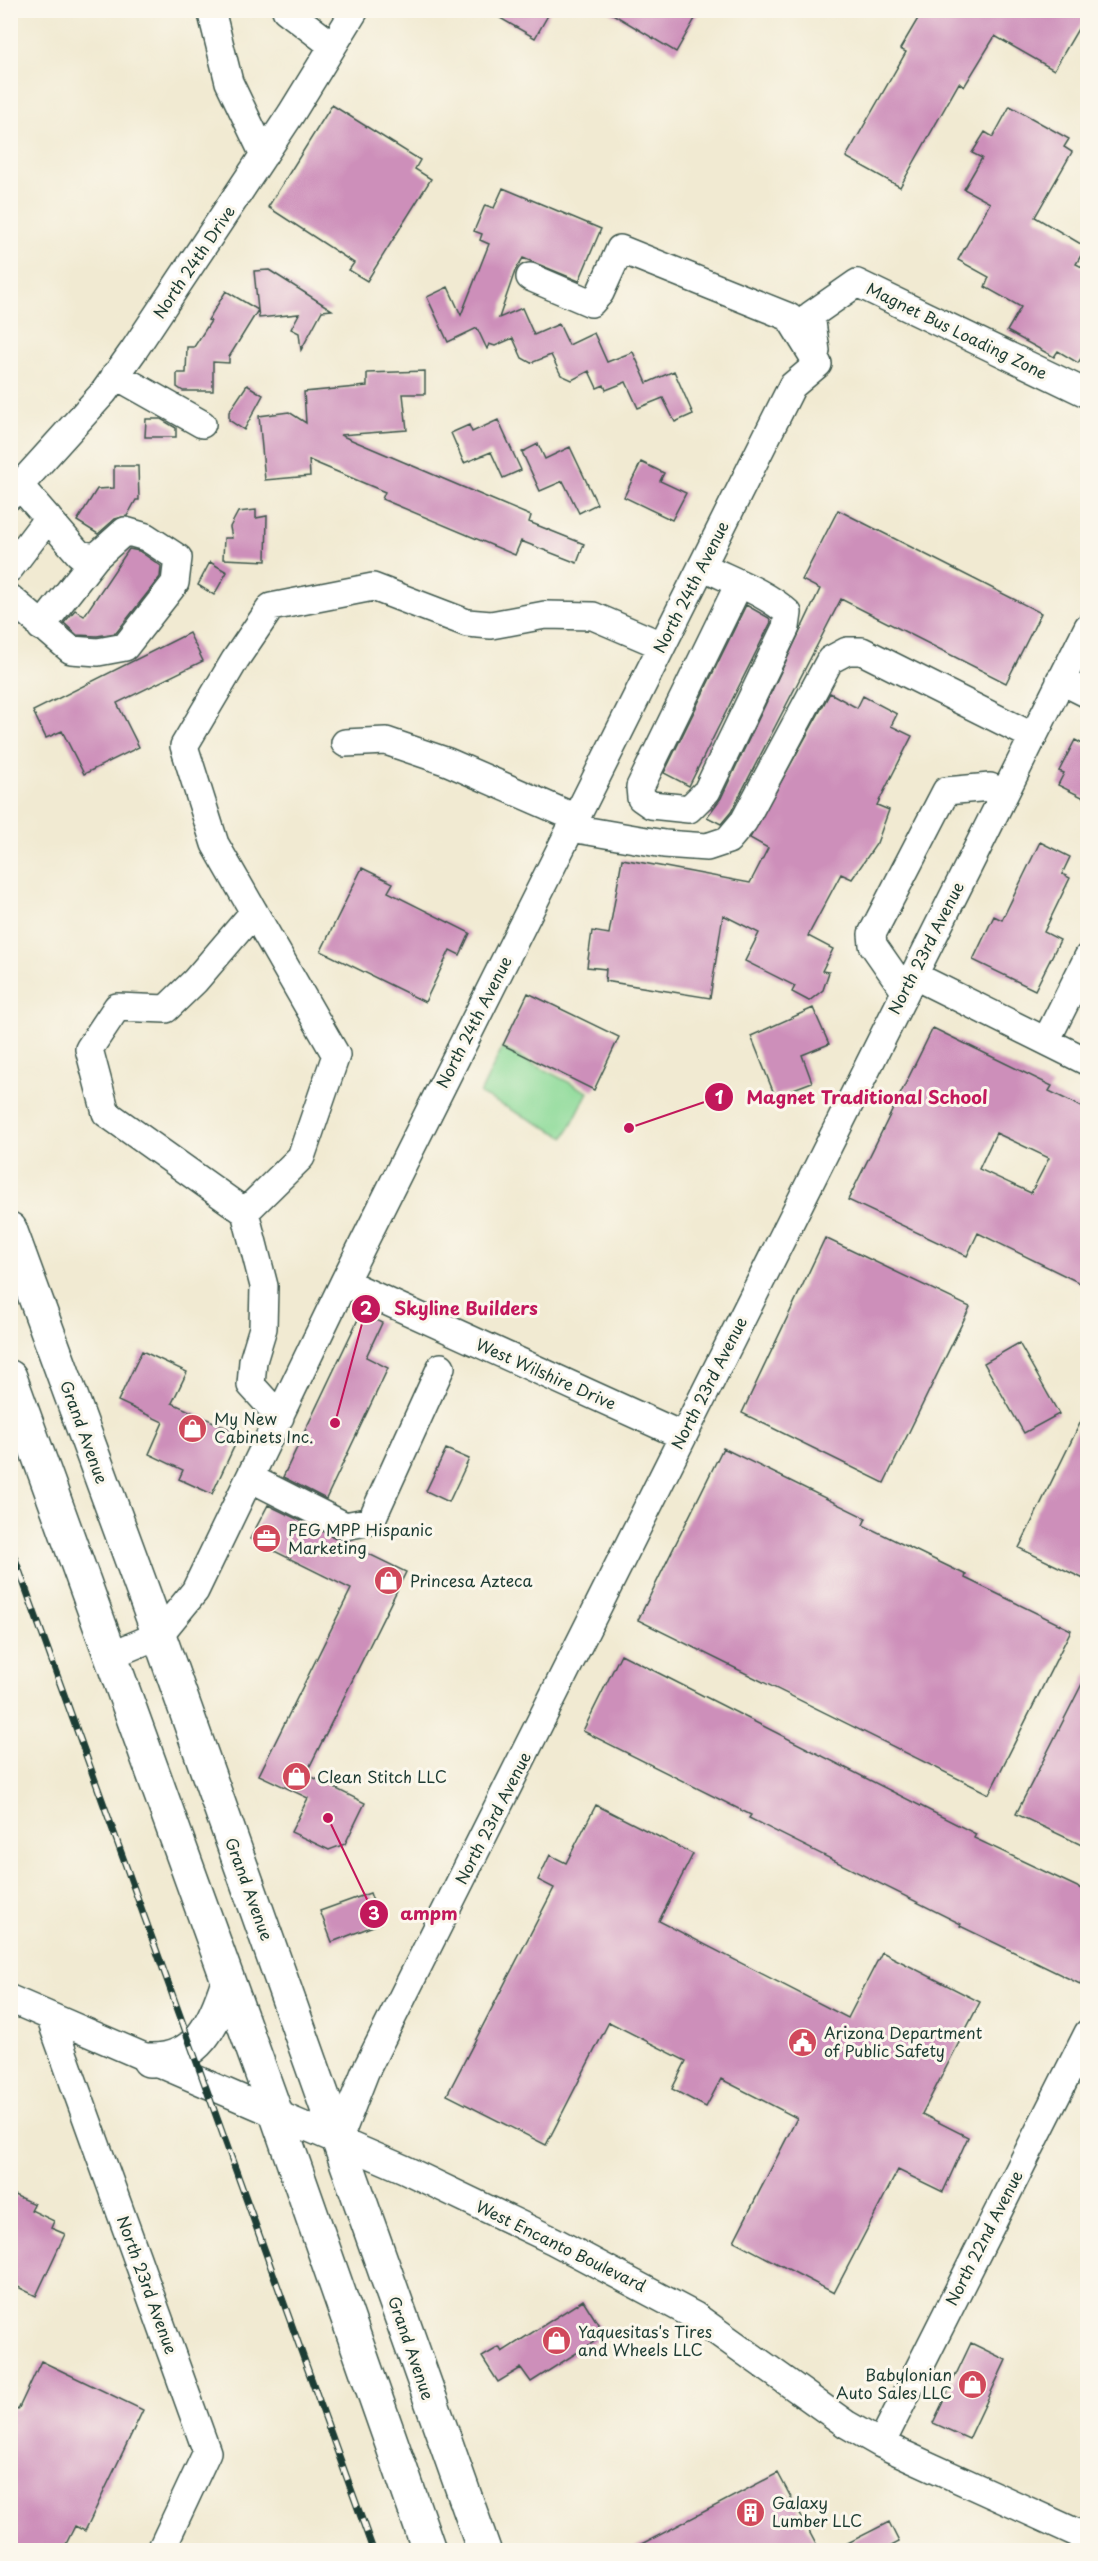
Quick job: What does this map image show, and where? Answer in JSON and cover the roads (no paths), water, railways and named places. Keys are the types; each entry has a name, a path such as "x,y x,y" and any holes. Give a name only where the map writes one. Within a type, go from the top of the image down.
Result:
{"main road":[{"name":"Grand Avenue","path":"10,1229 159,1635 484,2550"},
{"path":"10,1377 277,2116 429,2550"},
{"path":"149,2060 165,2060 180,2056 192,2046 217,2010 228,1981"}],"street":[{"path":"211,10 229,82 264,155"},
{"path":"286,10 333,46"},
{"name":"North 24th Drive","path":"15,491 62,441 115,375 264,155 355,10"},
{"path":"530,277 591,303 600,293 620,249 789,317 818,364"},
{"name":"Magnet Bus Loading Zone","path":"818,364 811,315 857,283 1088,394"},
{"name":"North 24th Avenue","path":"109,1656 159,1635 195,1591 344,1282 792,386 818,364"},
{"path":"115,375 202,424"},
{"path":"15,491 48,518 80,554 96,556"},
{"path":"10,568 48,518"},
{"path":"10,598 41,627 71,650 98,652 125,647 176,583 178,558 146,537 125,531 96,556 41,627"},
{"path":"702,566 739,584 780,606 788,614 786,627 707,791 689,809 651,805 641,798 640,788 739,584"},
{"path":"245,1212 302,1157 336,1055 215,844 184,746 271,607 373,587 467,623 491,625 545,615 593,616 662,645"},
{"name":"North 23rd Avenue","path":"338,2141 364,2072 1088,627"},
{"path":"345,743 386,741 448,762 574,823 664,844 707,847 728,840 744,821 831,660 847,651 862,651 1032,736"},
{"path":"1060,680 1088,694"},
{"path":"1004,793 990,788 946,791 872,933 873,945 909,983 1046,1041 1088,1062"},
{"path":"254,912 195,981 166,1009 117,1007 89,1049 106,1113 245,1212 264,1286 263,1328 253,1361 251,1385 280,1417"},
{"path":"1046,1041 1088,957"},
{"name":"West Wilshire Drive","path":"344,1282 683,1436"},
{"path":"250,1478 345,1526 371,1521 441,1367"},
{"name":"West Encanto Boulevard","path":"10,1999 338,2141 505,2217 652,2291 732,2341 846,2424 881,2444 1088,2538"},
{"name":"North 23rd Avenue","path":"50,2017 207,2452 161,2550"},
{"name":"North 22nd Avenue","path":"881,2444 1088,2032"}],"railway":[{"path":"10,1545 373,2550"}],"place":[{"name":"Magnet Traditional School","path":"629,1128"},
{"name":"Skyline Builders","path":"335,1423"},
{"name":"My New Cabinets Inc.","path":"193,1428"},
{"name":"PEG MPP Hispanic Marketing","path":"267,1539"},
{"name":"Princesa Azteca","path":"389,1581"},
{"name":"Clean Stitch LLC","path":"296,1777"},
{"name":"ampm","path":"328,1818"},
{"name":"Arizona Department of Public Safety","path":"803,2042"},
{"name":"Yaquesitas's Tires and Wheels LLC","path":"557,2341"},
{"name":"Babylonian Auto Sales LLC","path":"973,2384"},
{"name":"Galaxy Lumber LLC","path":"751,2512"}]}
